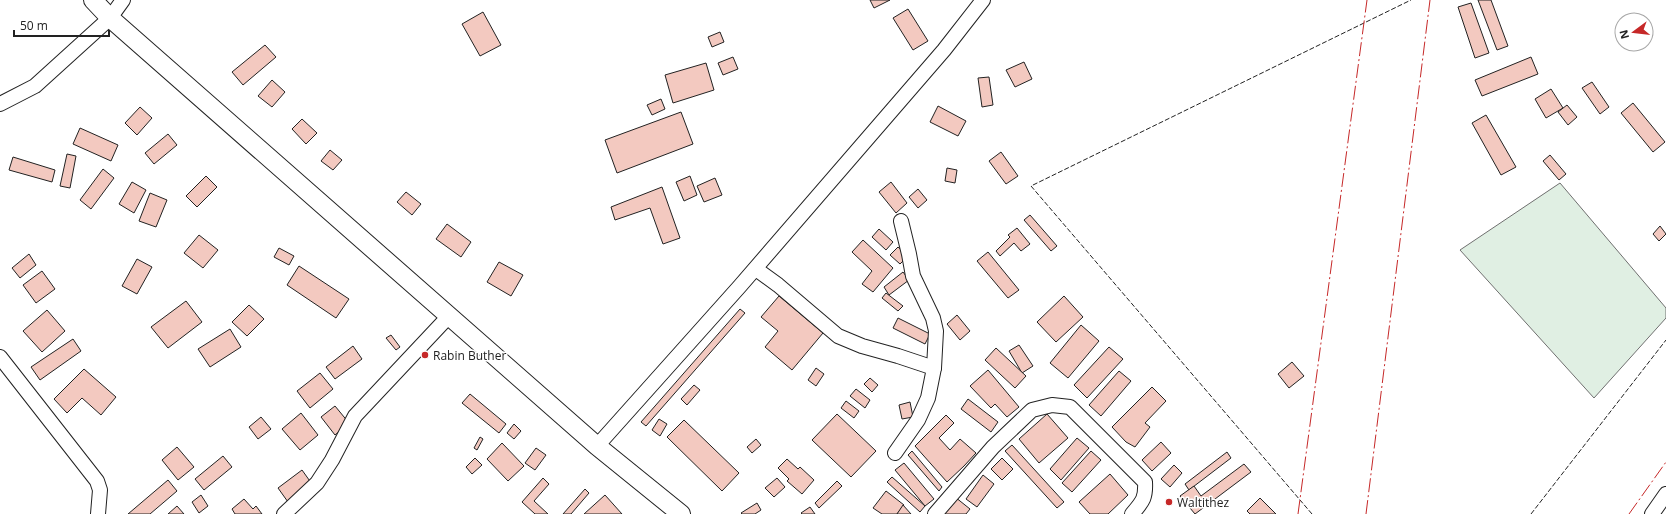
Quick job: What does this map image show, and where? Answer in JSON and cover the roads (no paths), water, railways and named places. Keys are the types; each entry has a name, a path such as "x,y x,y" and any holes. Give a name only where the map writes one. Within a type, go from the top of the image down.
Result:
{"main road":[{"path":"93,0 110,18 597,446 681,514"}],"street":[{"path":"0,104 35,86 110,18 123,0"},
{"path":"597,446 756,269 944,50 983,0"},
{"path":"895,454 918,420 928,398 934,368 936,331 933,318 912,276 901,221"},
{"path":"756,269 806,308 838,336 862,346 934,368"},
{"path":"284,514 317,483 332,460 355,416 449,316"},
{"path":"0,357 97,481 100,490 98,514"},
{"path":"935,514 993,447 1032,410 1052,405 1070,407 1145,482 1146,491 1143,501 1132,514"},
{"path":"1652,514 1666,494"}],"place":[{"name":"Rabin Buther","path":"425,355"},
{"name":"Waltithez","path":"1169,502"}]}
